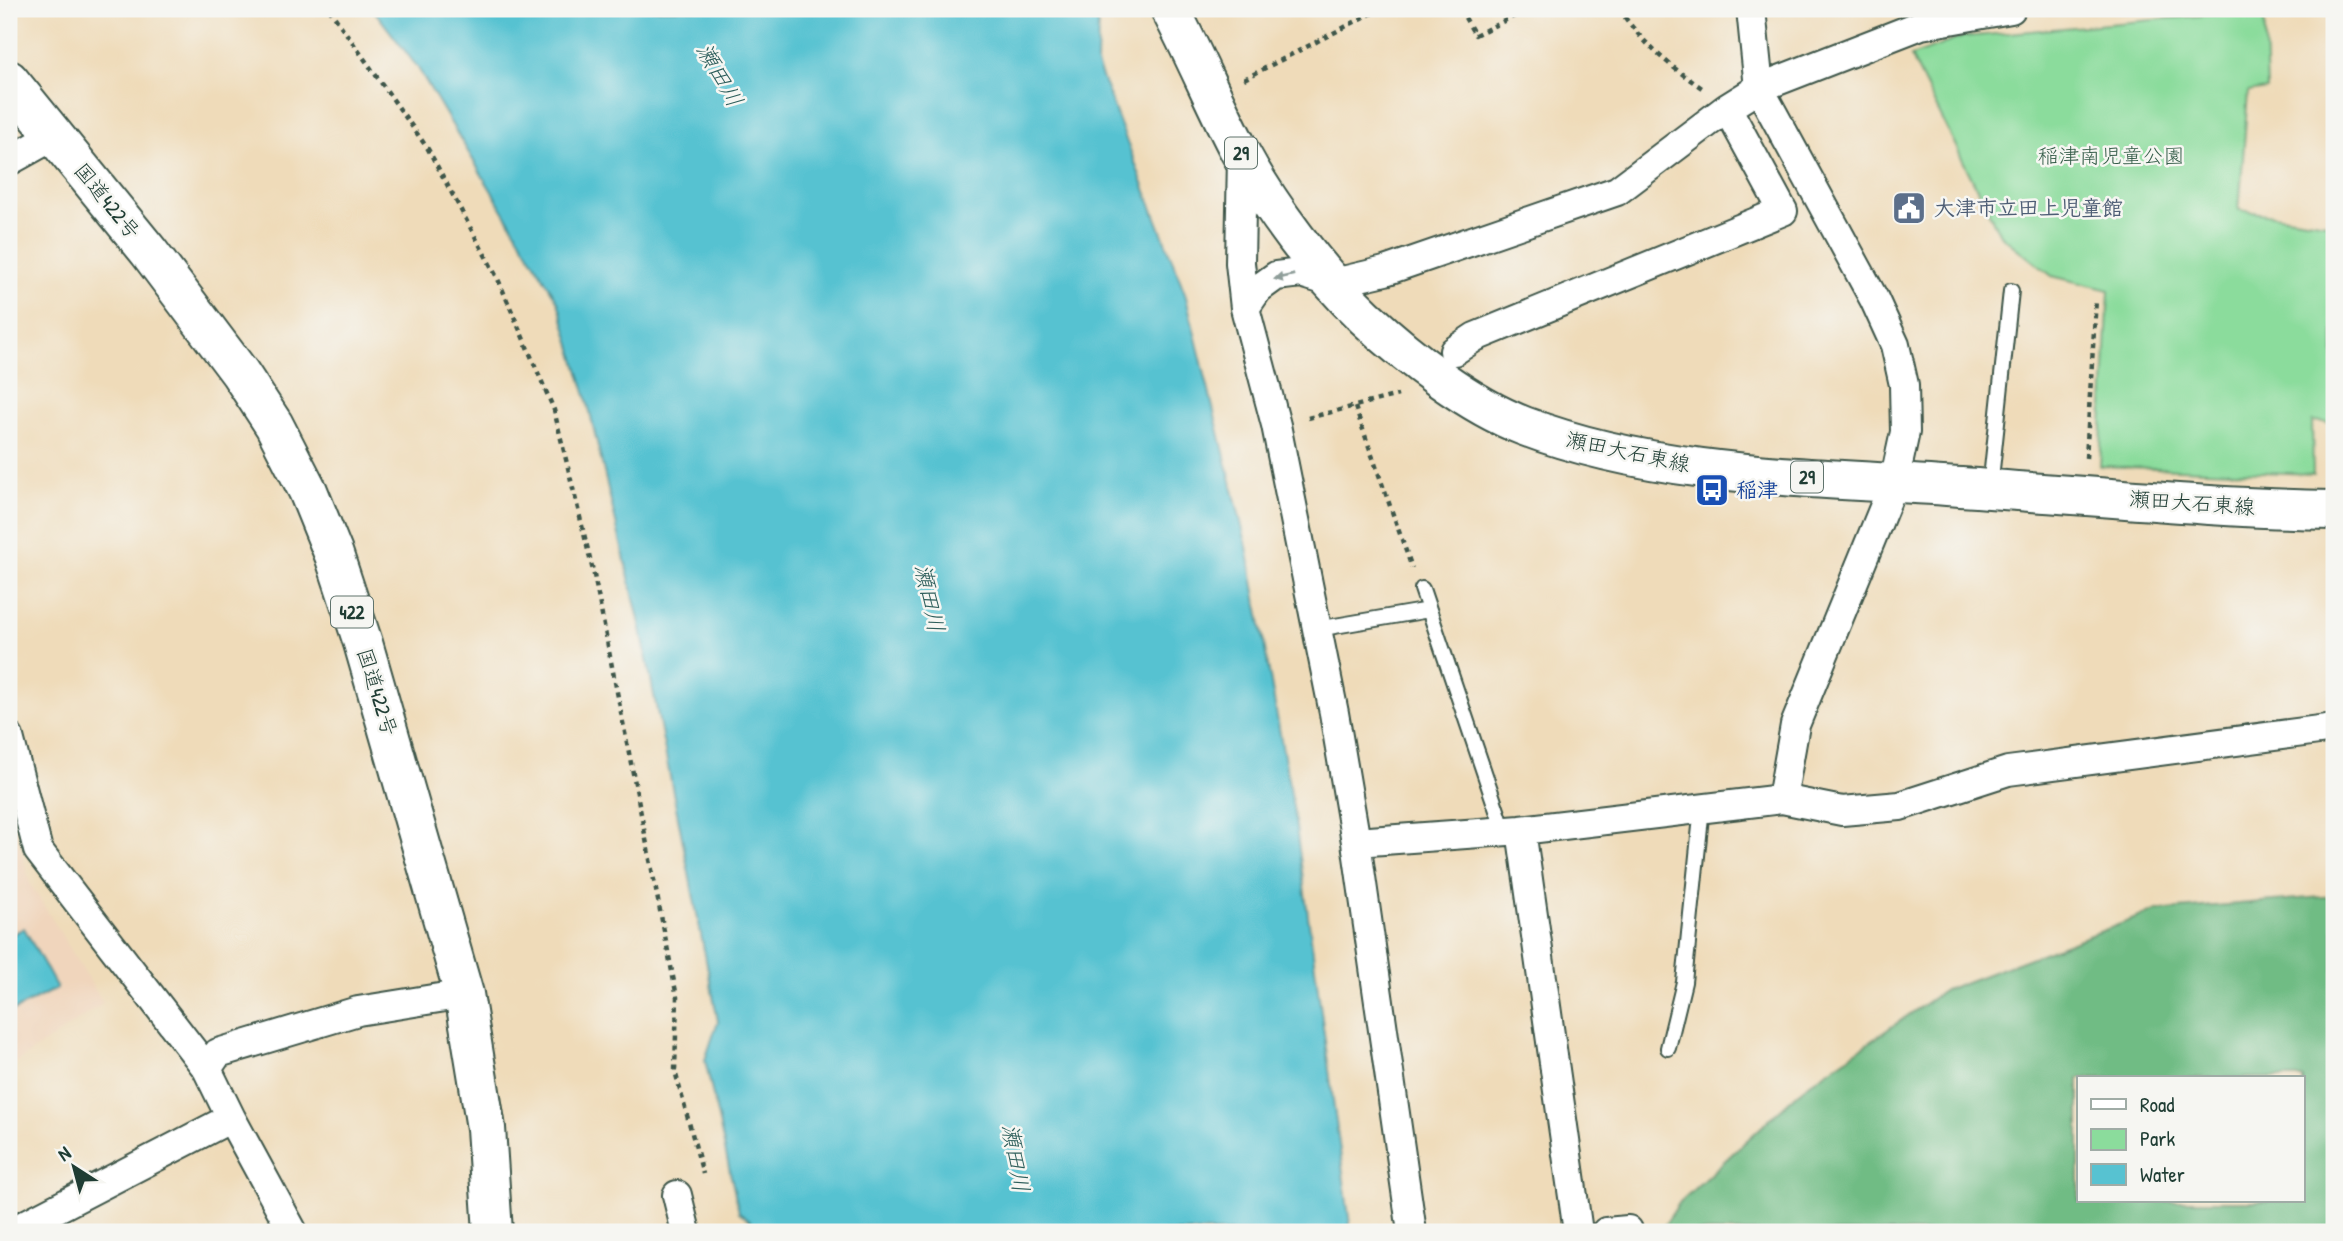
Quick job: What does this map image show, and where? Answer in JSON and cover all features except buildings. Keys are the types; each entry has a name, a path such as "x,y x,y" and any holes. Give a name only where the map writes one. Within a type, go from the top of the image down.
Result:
{"main road":[{"name":"瀬田大石東線","path":"1170,9 1242,155 1284,219 1334,283 1364,316 1445,363 1520,425 1590,449 1658,462 1895,483 2334,510"},
{"name":"国道422号","path":"9,80 149,252 240,373 274,425 308,491 334,555 363,643 464,994 486,1128 493,1232"}],"street":[{"path":"1751,9 1759,88 1874,299 1895,345 1904,384 1905,432 1895,483 1795,725 1782,799"},
{"path":"1245,308 1258,289 1276,276 1301,273 1334,283 1385,271 1617,191 1727,108 1759,88 1922,25 1966,12 2011,9"},
{"path":"1445,363 1475,337 1783,211 1727,108"},
{"path":"9,161 54,136"},
{"path":"1242,155 1240,263 1245,308 1276,425 1356,842 1412,1232"},
{"path":"1356,842 1513,830 1782,799 1842,811 1900,806 2008,771 2334,728"},
{"path":"9,737 38,850 207,1069 293,1232"},
{"path":"1513,830 1578,1232"},
{"path":"207,1069 218,1053 345,1015 464,994"},
{"path":"11,1232 231,1118"},
{"path":"677,1195 685,1232"}],"lane":[{"path":"1990,489 2011,291"},
{"path":"1422,589 1513,830"},
{"path":"1317,629 1429,610"},
{"path":"1668,1048 1685,970 1702,807"}],"path":[{"path":"329,9 428,149 498,279 554,410 594,575 677,997 676,1072 706,1185"},
{"path":"1213,96 1380,9"},
{"path":"1460,9 1475,35 1529,9"},
{"path":"1619,9 1634,31 1662,61 1727,108"},
{"path":"2083,495 2096,299"},
{"path":"1276,425 1418,389 1445,363"},
{"path":"1355,407 1414,574 1422,589"}],"shaded area":[{"path":"9,808 30,883 103,1003 9,1067"}],"green space":[{"name":"稲津南児童公園","path":"2264,10 2267,89 2248,92 2239,210 2334,224 2334,423 2312,421 2313,474 2100,466 2109,290 2052,276 2000,235 1911,56 1963,37"},
{"path":"2334,896 2334,1232 1660,1232 1680,1202 1806,1086 1945,990 2155,911"}],"water":[{"name":"瀬田川","path":"373,9 1091,9 1098,22 1097,64 1185,293 1247,547 1294,813 1351,1232 753,1232 750,1220 739,1212 705,1060 718,1021 640,624 586,396 558,302 418,68"},
{"path":"24,928 57,988 9,1013 9,936"}],"place":[{"name":"大津市立田上児童館","path":"1909,208"},
{"name":"稲津","path":"1712,490"}]}
